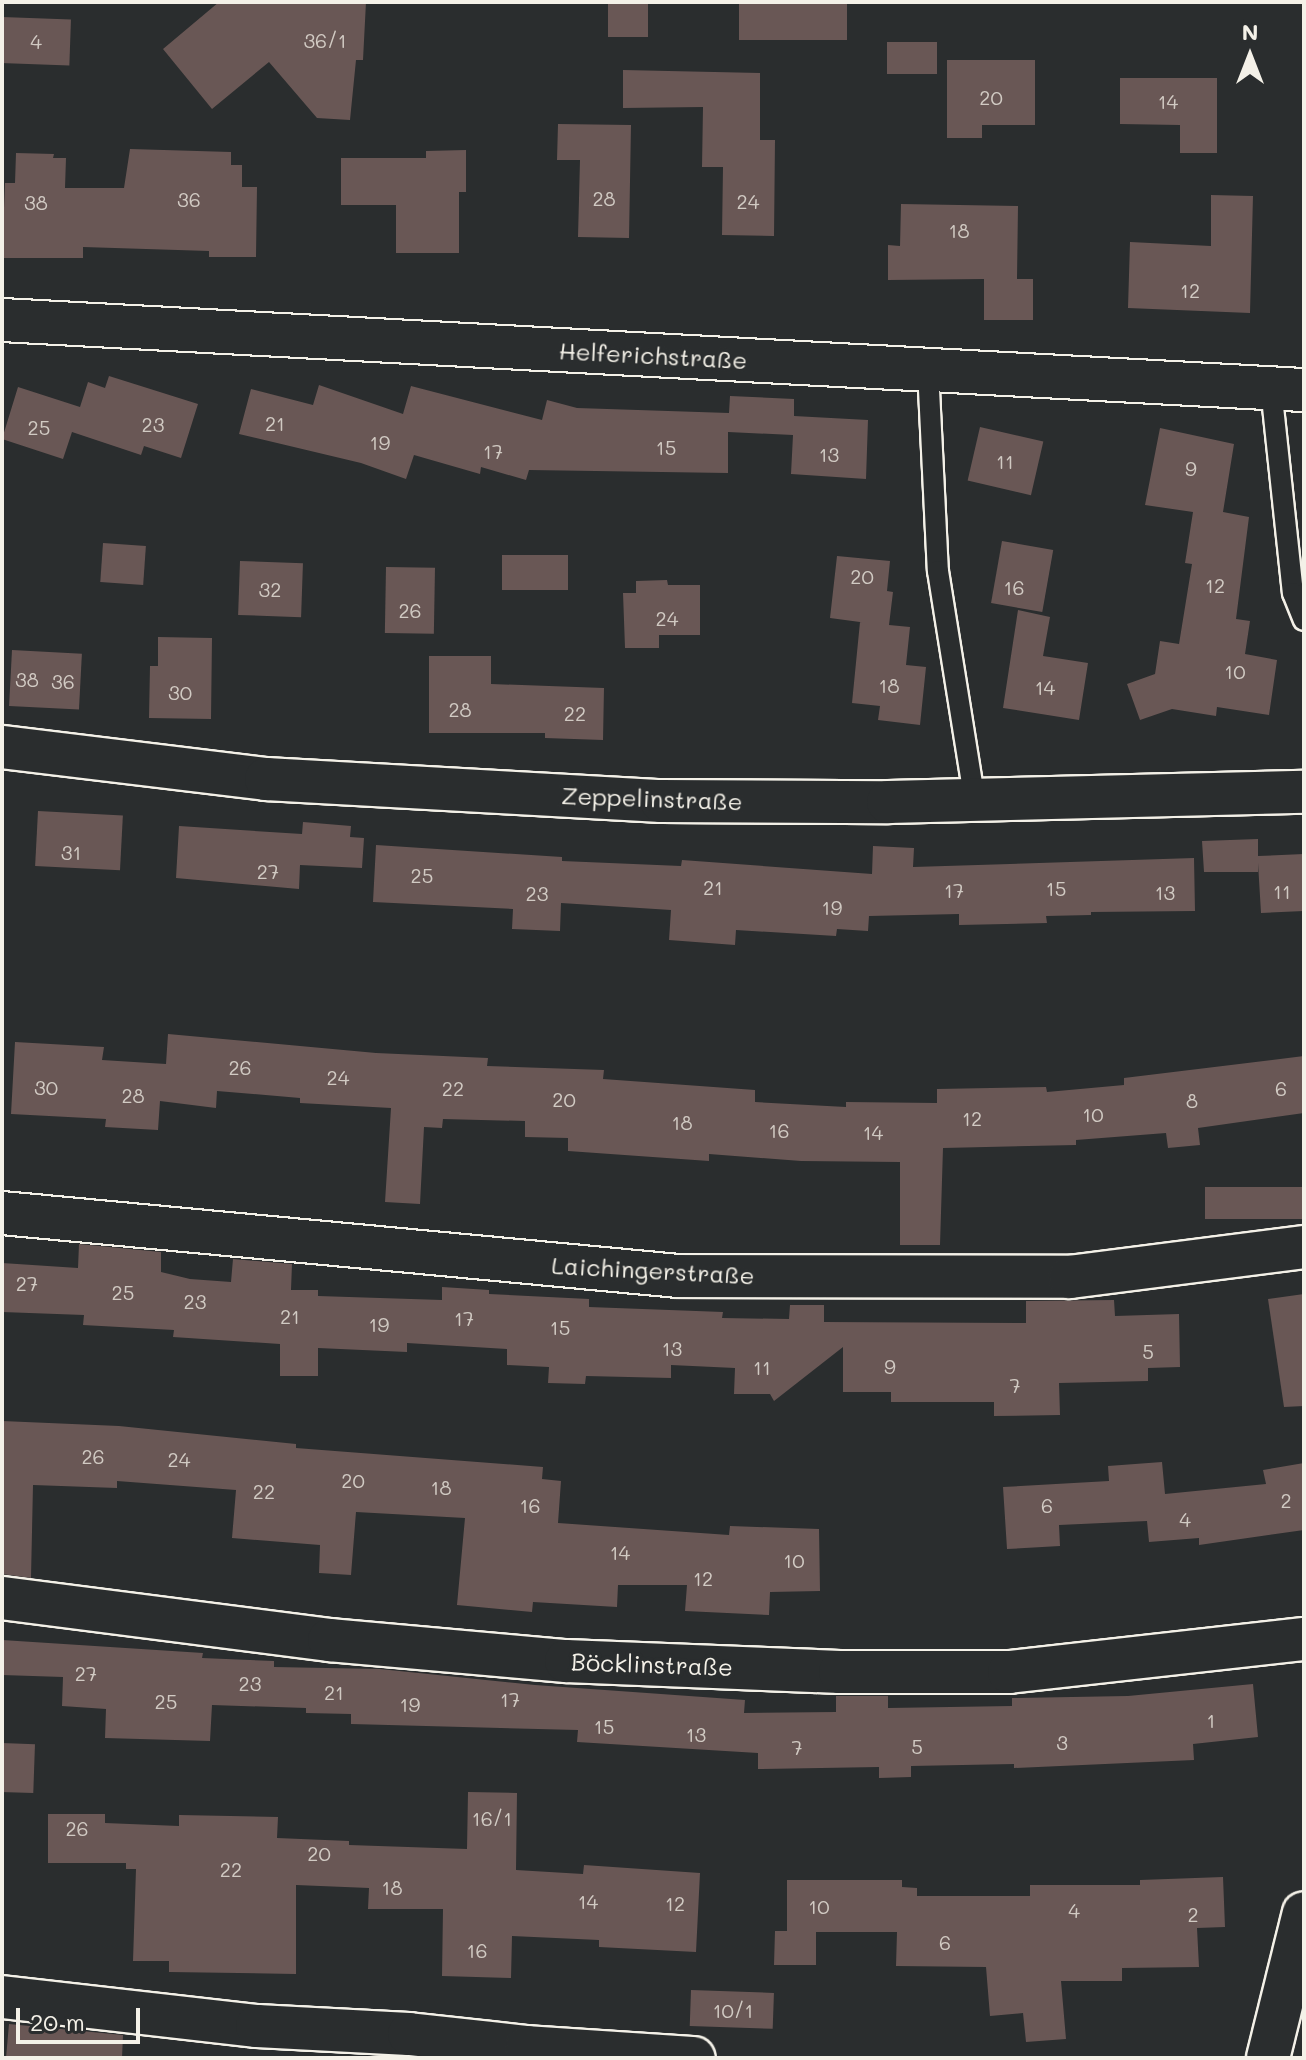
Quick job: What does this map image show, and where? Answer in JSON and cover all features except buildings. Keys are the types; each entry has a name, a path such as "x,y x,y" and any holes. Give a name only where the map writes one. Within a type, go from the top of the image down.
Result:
{"street":[{"name":"Helferichstraße","path":"2,320 1288,389"},
{"name":"Zeppelinstraße","path":"2,747 266,779 661,801 975,801 1304,792"},
{"name":"Laichingerstraße","path":"2,1213 678,1276 1070,1277 1304,1247"},
{"name":"Böcklinstraße","path":"2,1598 329,1640 566,1661 840,1672 1009,1672 1304,1639"},
{"path":"1268,2058 1304,1913"},
{"path":"2,1997 257,2026 409,2034 527,2047 694,2058"}],"lane":[{"path":"928,369 938,571 975,801"},
{"path":"1288,389 1293,593 1304,620"}]}
